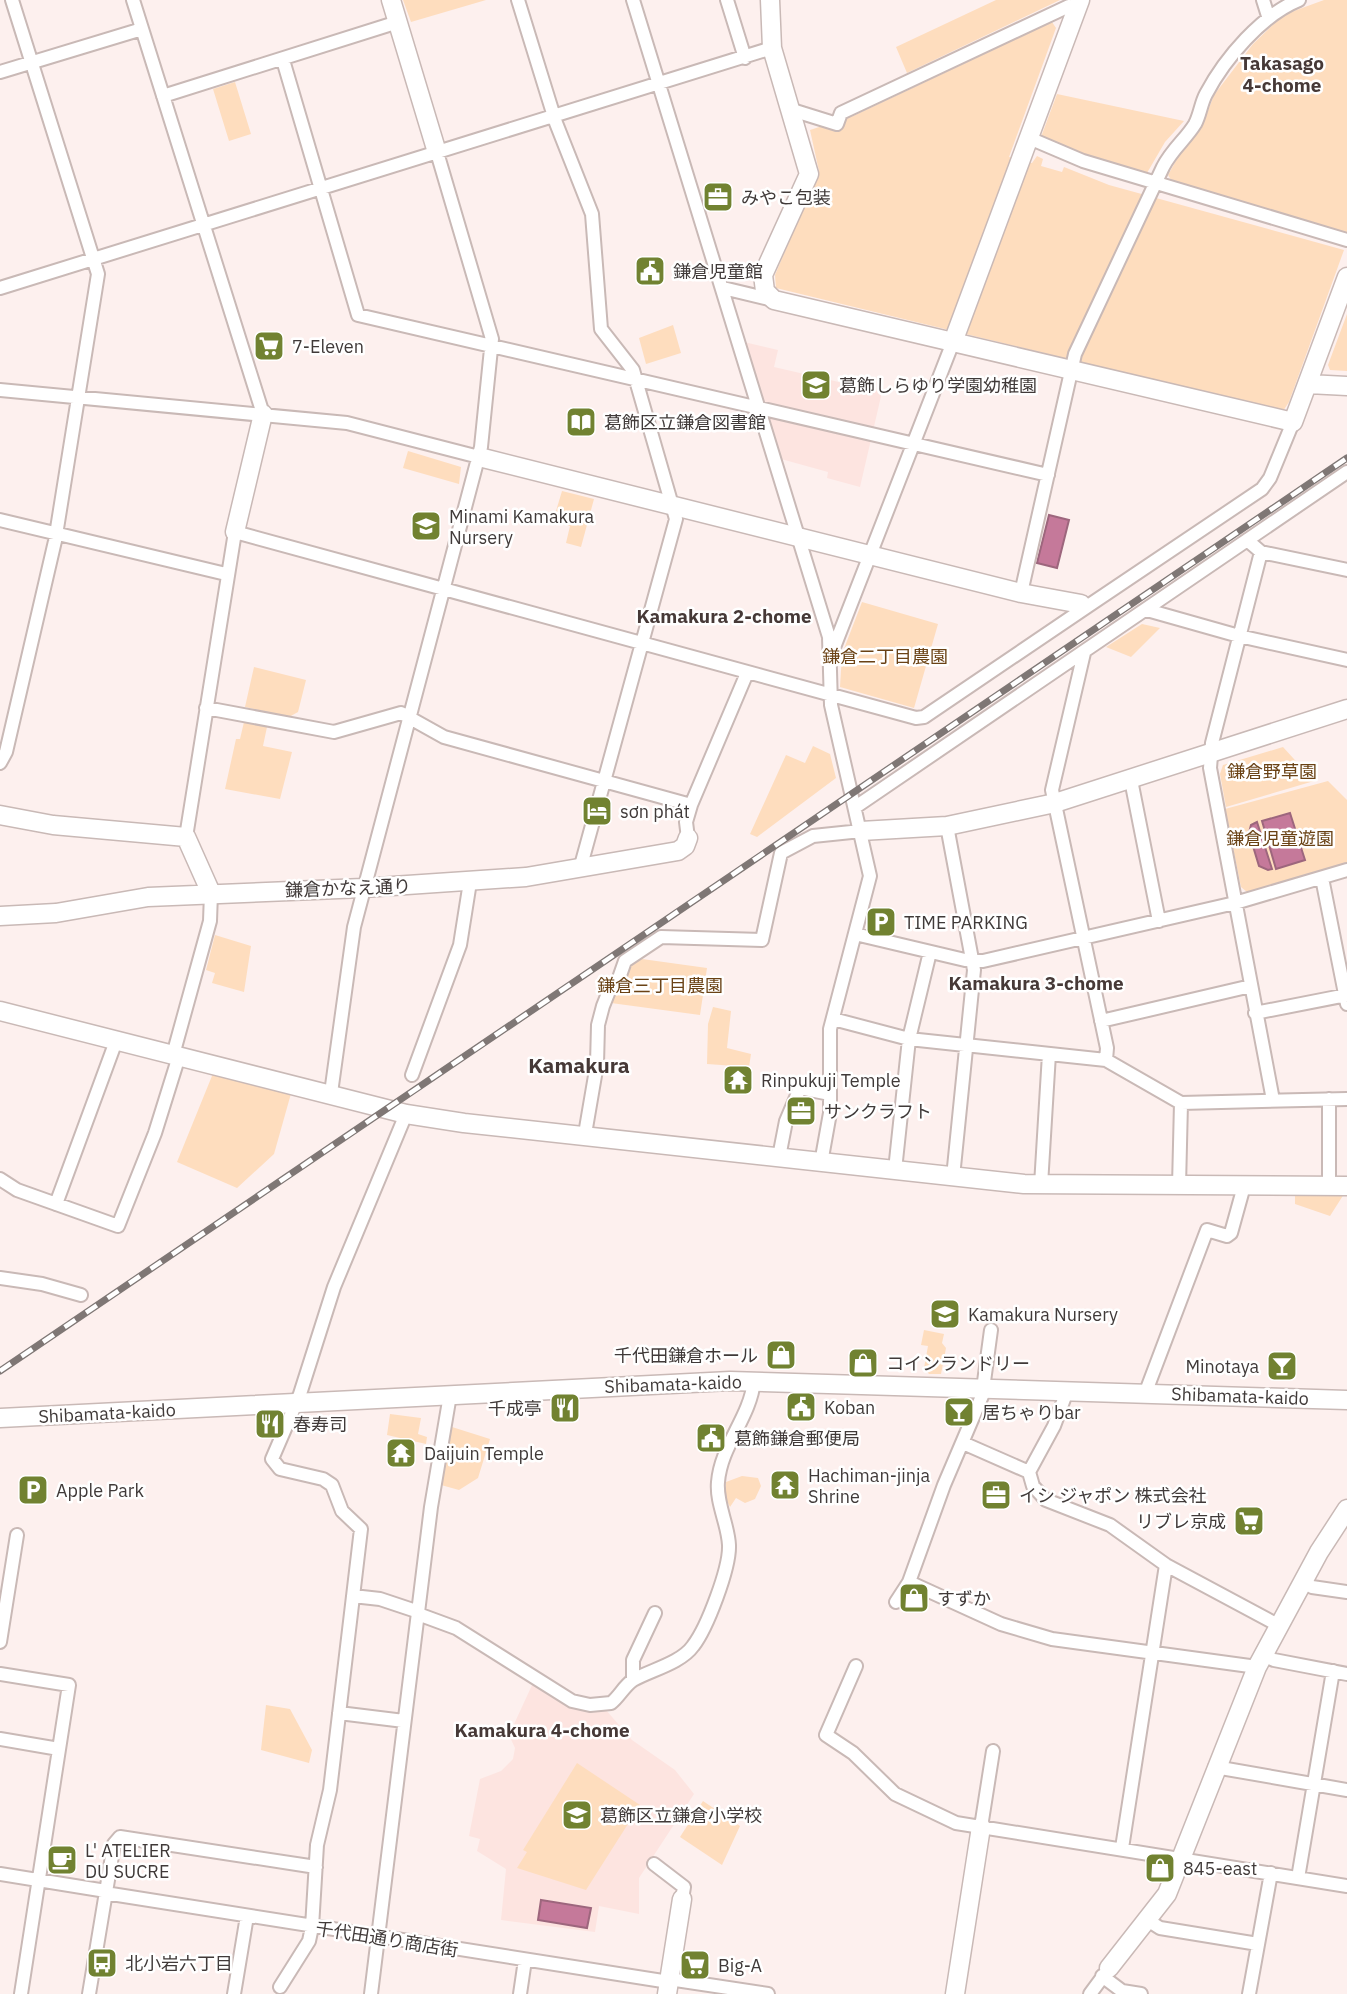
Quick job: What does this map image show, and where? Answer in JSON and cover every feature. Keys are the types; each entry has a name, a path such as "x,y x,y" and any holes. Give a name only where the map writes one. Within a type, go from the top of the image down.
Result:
{"street":[{"path":"0,763 6,752 56,533 97,274 12,0"},
{"path":"0,1179 17,1189 118,1226 155,1133 210,921 211,893 186,837 226,574 263,425 263,414 133,0"},
{"path":"331,1093 354,927 479,457 492,345 391,0"},
{"path":"518,0 554,116 592,214 601,329 633,370 676,519 580,869"},
{"path":"633,0 800,538 831,655 831,696 857,806 870,876 833,1019 830,1094 821,1163"},
{"path":"727,0 744,58"},
{"path":"770,0 772,48 810,174 763,275 765,292 774,300"},
{"path":"1263,0 1268,16"},
{"path":"1021,593 1075,354 1173,148 1195,125 1206,94 1268,16 1299,0"},
{"path":"792,110 837,124 841,113 1078,4"},
{"path":"831,655 953,342 1078,4"},
{"path":"163,96 398,22"},
{"path":"0,72 142,29"},
{"path":"0,288 772,48"},
{"path":"284,60 358,315 1048,475"},
{"path":"1029,138 1083,161 1347,240"},
{"path":"235,532 831,696 916,718 924,717 1084,605 1262,489 1270,478 1293,422 1347,277"},
{"path":"723,288 1293,422"},
{"path":"1308,384 1347,386"},
{"path":"0,390 347,423 675,508 1021,593 1084,605"},
{"path":"857,806 1347,472"},
{"path":"0,520 226,574"},
{"path":"1247,540 1261,552 1347,570"},
{"path":"1261,552 1210,755 1213,787 1273,1100"},
{"path":"1147,610 1239,636 1347,660"},
{"path":"1084,653 1052,790 1101,1021 1106,1060"},
{"path":"688,838 686,822 691,805 747,673"},
{"path":"206,708 334,732 396,713 410,717 444,737 691,805"},
{"path":"585,1134 597,1063 598,1025 611,986 618,981 625,961 661,937 762,940 781,853 813,836 947,826 1055,803 1347,709"},
{"path":"1131,780 1159,921"},
{"path":"0,815 52,825 186,837"},
{"path":"947,826 974,961 953,1177"},
{"name":"鎌倉かなえ通り","path":"0,916 56,913 148,897 470,882 580,869 678,851 685,846 688,838"},
{"path":"855,934 974,961 1235,903 1347,870"},
{"path":"1255,1013 1346,998 1322,878"},
{"path":"412,1075 460,945 470,882"},
{"path":"895,1170 909,1039 930,952"},
{"path":"1101,1021 1251,986"},
{"path":"0,1011 406,1114 821,1163 1041,1185 1338,1186 1329,1099"},
{"path":"833,1019 909,1039 1106,1060 1181,1103 1347,1099"},
{"path":"56,1204 116,1041"},
{"path":"1041,1185 1049,1054"},
{"path":"779,1157 786,1121 800,1088 830,1094"},
{"path":"1179,1186 1181,1103"},
{"path":"280,1987 309,1941 312,1927 319,1833 330,1790 361,1530 342,1511 332,1485 323,1479 280,1469 272,1459 296,1403 334,1287 406,1114"},
{"path":"1146,1394 1207,1230 1227,1236 1231,1233 1244,1186"},
{"path":"0,1278 42,1284 81,1295"},
{"path":"896,1602 909,1582 984,1389 991,1330"},
{"path":"353,1596 380,1600 456,1628 572,1701 601,1706 611,1703 633,1680 693,1647 707,1617 729,1551 718,1482 727,1448 742,1423 754,1381"},
{"name":"Shibamata-kaido","path":"0,1418 754,1381 1347,1400"},
{"path":"1067,1391 1054,1426 1030,1472 1033,1486 1046,1500 1110,1525 1166,1565 1278,1625"},
{"path":"371,1994 432,1505 450,1395"},
{"path":"963,1443 1030,1472"},
{"path":"1090,1994 1149,1922 1167,1894 1184,1858 1215,1767 1259,1661 1303,1582 1346,1513"},
{"path":"0,1642 17,1535"},
{"path":"1122,1849 1166,1565"},
{"path":"909,1582 1001,1624 1057,1639 1153,1654 1274,1660 1347,1674"},
{"path":"1303,1582 1312,1587 1347,1592"},
{"path":"633,1680 633,1660 655,1613"},
{"path":"856,1666 826,1735 853,1754 855,1759 895,1794 956,1823 1347,1886"},
{"path":"1298,1878 1333,1671"},
{"path":"0,1674 69,1685 21,1994"},
{"path":"339,1713 404,1721"},
{"path":"0,1740 59,1749"},
{"path":"955,1994 993,1751"},
{"path":"1215,1767 1347,1790"},
{"path":"89,1994 114,1844 120,1837 316,1867"},
{"path":"654,1864 684,1887 668,1985"},
{"path":"1250,1994 1271,1873"},
{"name":"千代田通り商店街","path":"0,1874 668,1985 768,1994"},
{"path":"234,1994 247,1916"},
{"path":"1149,1922 1160,1928 1258,1944"},
{"path":"520,1994 525,1960"},
{"path":"1106,1972 1122,1991 1140,1994"}],"shaded area":[{"path":"744,342 778,350 774,367 882,392 860,487 827,478 828,472 781,459"},
{"path":"1049,515 1069,520 1057,568 1037,563"},
{"path":"1290,813 1305,860 1276,869 1262,821"},
{"path":"1257,822 1272,869 1259,866 1249,833 1251,825"},
{"name":"葛飾区立鎌倉小学校","path":"533,1683 576,1709 606,1710 632,1740 675,1770 694,1794 639,1878 639,1914 599,1906 595,1932 501,1920 506,1869 477,1851 480,1839 469,1836 480,1779 501,1771 513,1759 515,1748 509,1735"},
{"path":"541,1900 591,1908 587,1928 538,1920"}],"green space":[{"path":"403,0 486,0 411,22"},
{"path":"996,0 1060,0 907,73 896,47"},
{"path":"1324,0 1347,0 1347,233 1173,183 1168,175 1182,150 1201,129 1214,95 1253,44 1283,15"},
{"path":"1052,22 1056,28 1009,157 1032,163 1037,156 1043,159 1041,166 1062,172 1064,167 1109,185 1344,250 1289,402 1283,411 776,288 775,275 819,171 810,130 853,116"},
{"path":"235,82 251,134 229,141 213,89"},
{"path":"1057,94 1184,121 1165,142 1147,173 1097,159 1041,137"},
{"path":"1347,314 1347,371 1330,370 1328,365"},
{"path":"673,325 681,353 646,364 639,338"},
{"path":"408,451 461,467 459,484 403,468"},
{"path":"562,491 594,499 581,547 566,543 570,526 553,521"},
{"name":"鎌倉二丁目農園","path":"862,602 938,624 914,708 840,687 842,654"},
{"path":"1142,624 1160,628 1131,657 1106,647"},
{"path":"254,667 306,680 298,712 289,717 245,707"},
{"path":"244,722 267,727 263,746 292,752 280,799 225,789 236,739 240,739"},
{"path":"813,746 830,754 836,778 757,837 750,834 786,755 805,763"},
{"name":"鎌倉野草園","path":"1283,747 1314,781 1226,807 1220,774 1223,765"},
{"name":"鎌倉児童遊園","path":"1328,781 1347,800 1347,863 1247,892 1241,887 1225,809"},
{"path":"215,935 251,946 244,992 212,983 215,973 206,970"},
{"name":"鎌倉三丁目農園","path":"642,959 707,968 700,1015 611,1003 615,991 622,987 629,966"},
{"path":"713,1007 731,1011 727,1048 751,1054 749,1067 707,1064 708,1024"},
{"path":"214,1071 292,1090 274,1154 237,1188 177,1162"},
{"path":"1295,1194 1344,1194 1330,1216 1295,1204"},
{"path":"924,1330 944,1334 942,1343 946,1348 941,1374 929,1374 924,1368 928,1346 921,1345"},
{"path":"390,1414 421,1418 418,1434 427,1437 426,1444 387,1435"},
{"path":"452,1427 490,1439 478,1478 459,1490 441,1485"},
{"path":"742,1476 758,1478 761,1486 755,1499 745,1503 736,1498 730,1507 724,1495 726,1482"},
{"path":"266,1705 290,1709 312,1750 309,1763 261,1750"},
{"path":"577,1763 640,1805 586,1890 517,1868 527,1852 523,1850"},
{"path":"703,1801 740,1826 722,1865 680,1837"}],"railway":[{"path":"0,1371 1347,458"}],"place":[{"name":"みやこ包装","path":"718,197"},
{"name":"鎌倉児童館","path":"650,271"},
{"name":"7-Eleven","path":"269,346"},
{"name":"葛飾しらゆり学園幼稚園","path":"816,385"},
{"name":"葛飾区立鎌倉図書館","path":"581,422"},
{"name":"Minami Kamakura Nursery","path":"426,526"},
{"name":"sơn phát","path":"597,811"},
{"name":"TIME PARKING","path":"881,922"},
{"name":"Rinpukuji Temple","path":"738,1080"},
{"name":"サンクラフト","path":"801,1111"},
{"name":"Kamakura Nursery","path":"945,1314"},
{"name":"千代田鎌倉ホール","path":"781,1355"},
{"name":"コインランドリー","path":"863,1363"},
{"name":"Minotaya","path":"1282,1366"},
{"name":"Koban","path":"801,1407"},
{"name":"千成亭","path":"565,1408"},
{"name":"居ちゃりbar","path":"959,1412"},
{"name":"春寿司","path":"270,1424"},
{"name":"葛飾鎌倉郵便局","path":"711,1438"},
{"name":"Daijuin Temple","path":"401,1453"},
{"name":"Hachiman-jinja Shrine","path":"785,1485"},
{"name":"Apple Park","path":"33,1490"},
{"name":"イシ ジャポン 株式会社","path":"996,1495"},
{"name":"リブレ京成","path":"1249,1521"},
{"name":"すずか","path":"914,1598"},
{"name":"葛飾区立鎌倉小学校","path":"577,1815"},
{"name":"L' ATELIER DU SUCRE","path":"62,1860"},
{"name":"845-east","path":"1160,1868"},
{"name":"北小岩六丁目","path":"102,1963"},
{"name":"Big-A","path":"695,1965"}],"district":[{"name":"Takasago 4-chome","path":"1282,74"},
{"name":"Kamakura 2-chome","path":"724,616"},
{"name":"Kamakura 3-chome","path":"1036,983"},
{"name":"Kamakura","path":"579,1065"},
{"name":"Kamakura 4-chome","path":"542,1730"}]}
